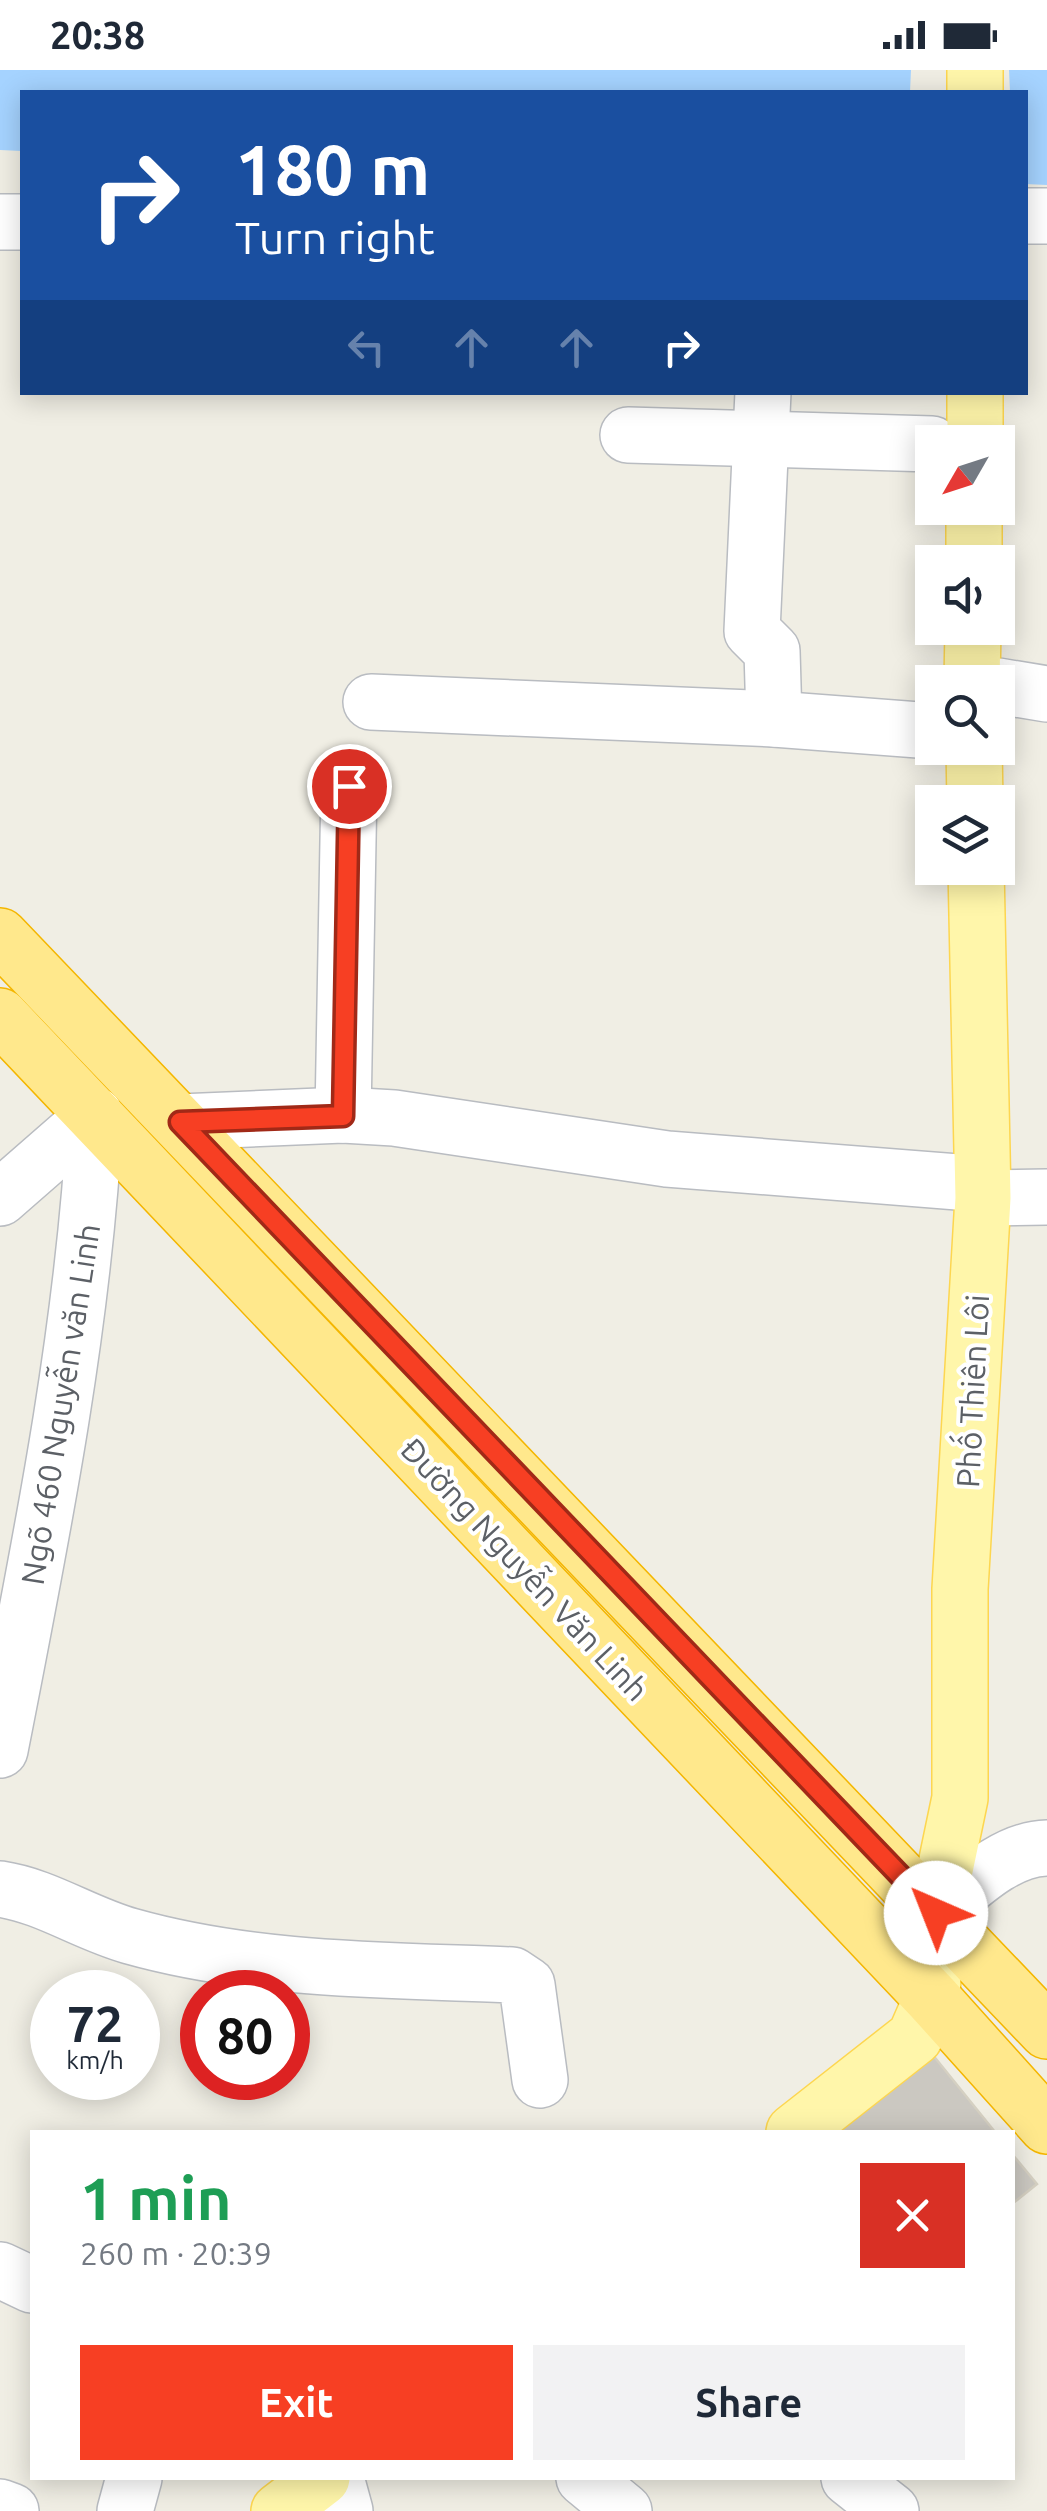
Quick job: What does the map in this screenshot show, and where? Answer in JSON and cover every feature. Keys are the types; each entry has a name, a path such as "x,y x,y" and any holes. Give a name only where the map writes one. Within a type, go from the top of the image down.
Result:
{"highway":[{"name":"Đường Nguyễn Văn Linh","path":"0,936 1047,2031"},
{"name":"Đường Nguyễn Văn Linh","path":"0,1016 932,1998 1047,2126"}],"main road":[{"path":"975,395 975,425"},
{"name":"Phố Thiên Lôi","path":"932,1998 936,1913 960,1798 960,1589 983,1192 976,885"},
{"path":"797,2130 914,2037 932,1998"},
{"path":"278,2511 319,2480"}],"street":[{"path":"762,415 752,631 772,651 774,718"},
{"path":"628,435 762,415 915,441"},
{"path":"1015,689 1047,694"},
{"path":"371,702 774,718 915,730"},
{"path":"343,1116 349,786"},
{"path":"0,1198 95,1115"},
{"name":"Ngõ 460 Nguyễn văn Linh","path":"0,1750 44,1524 90,1206 95,1115"},
{"path":"180,1122 394,1118 666,1159 1047,1198"},
{"path":"936,1913 997,1864 1034,1848 1047,1848"},
{"path":"0,1890 30,1894 131,1936 302,1967 512,1975 527,1985 540,2080"},
{"path":"0,2270 30,2284"},
{"path":"124,2511 133,2480"},
{"path":"337,2480 345,2511"},
{"path":"586,2480 624,2511"},
{"path":"852,2480 890,2511"},
{"path":"0,2507 11,2511"}],"water":[{"path":"0,70 911,70 910,90 20,90 20,151 0,150"},
{"path":"1009,70 1047,70 1047,185 1028,184 1028,90 1010,90"}],"building":[{"path":"932,2054 993,2130 839,2130"},
{"path":"1015,2158 1037,2184 1015,2202"}],"route":[{"path":"349,786 343,1116 180,1122 936,1913"}]}
